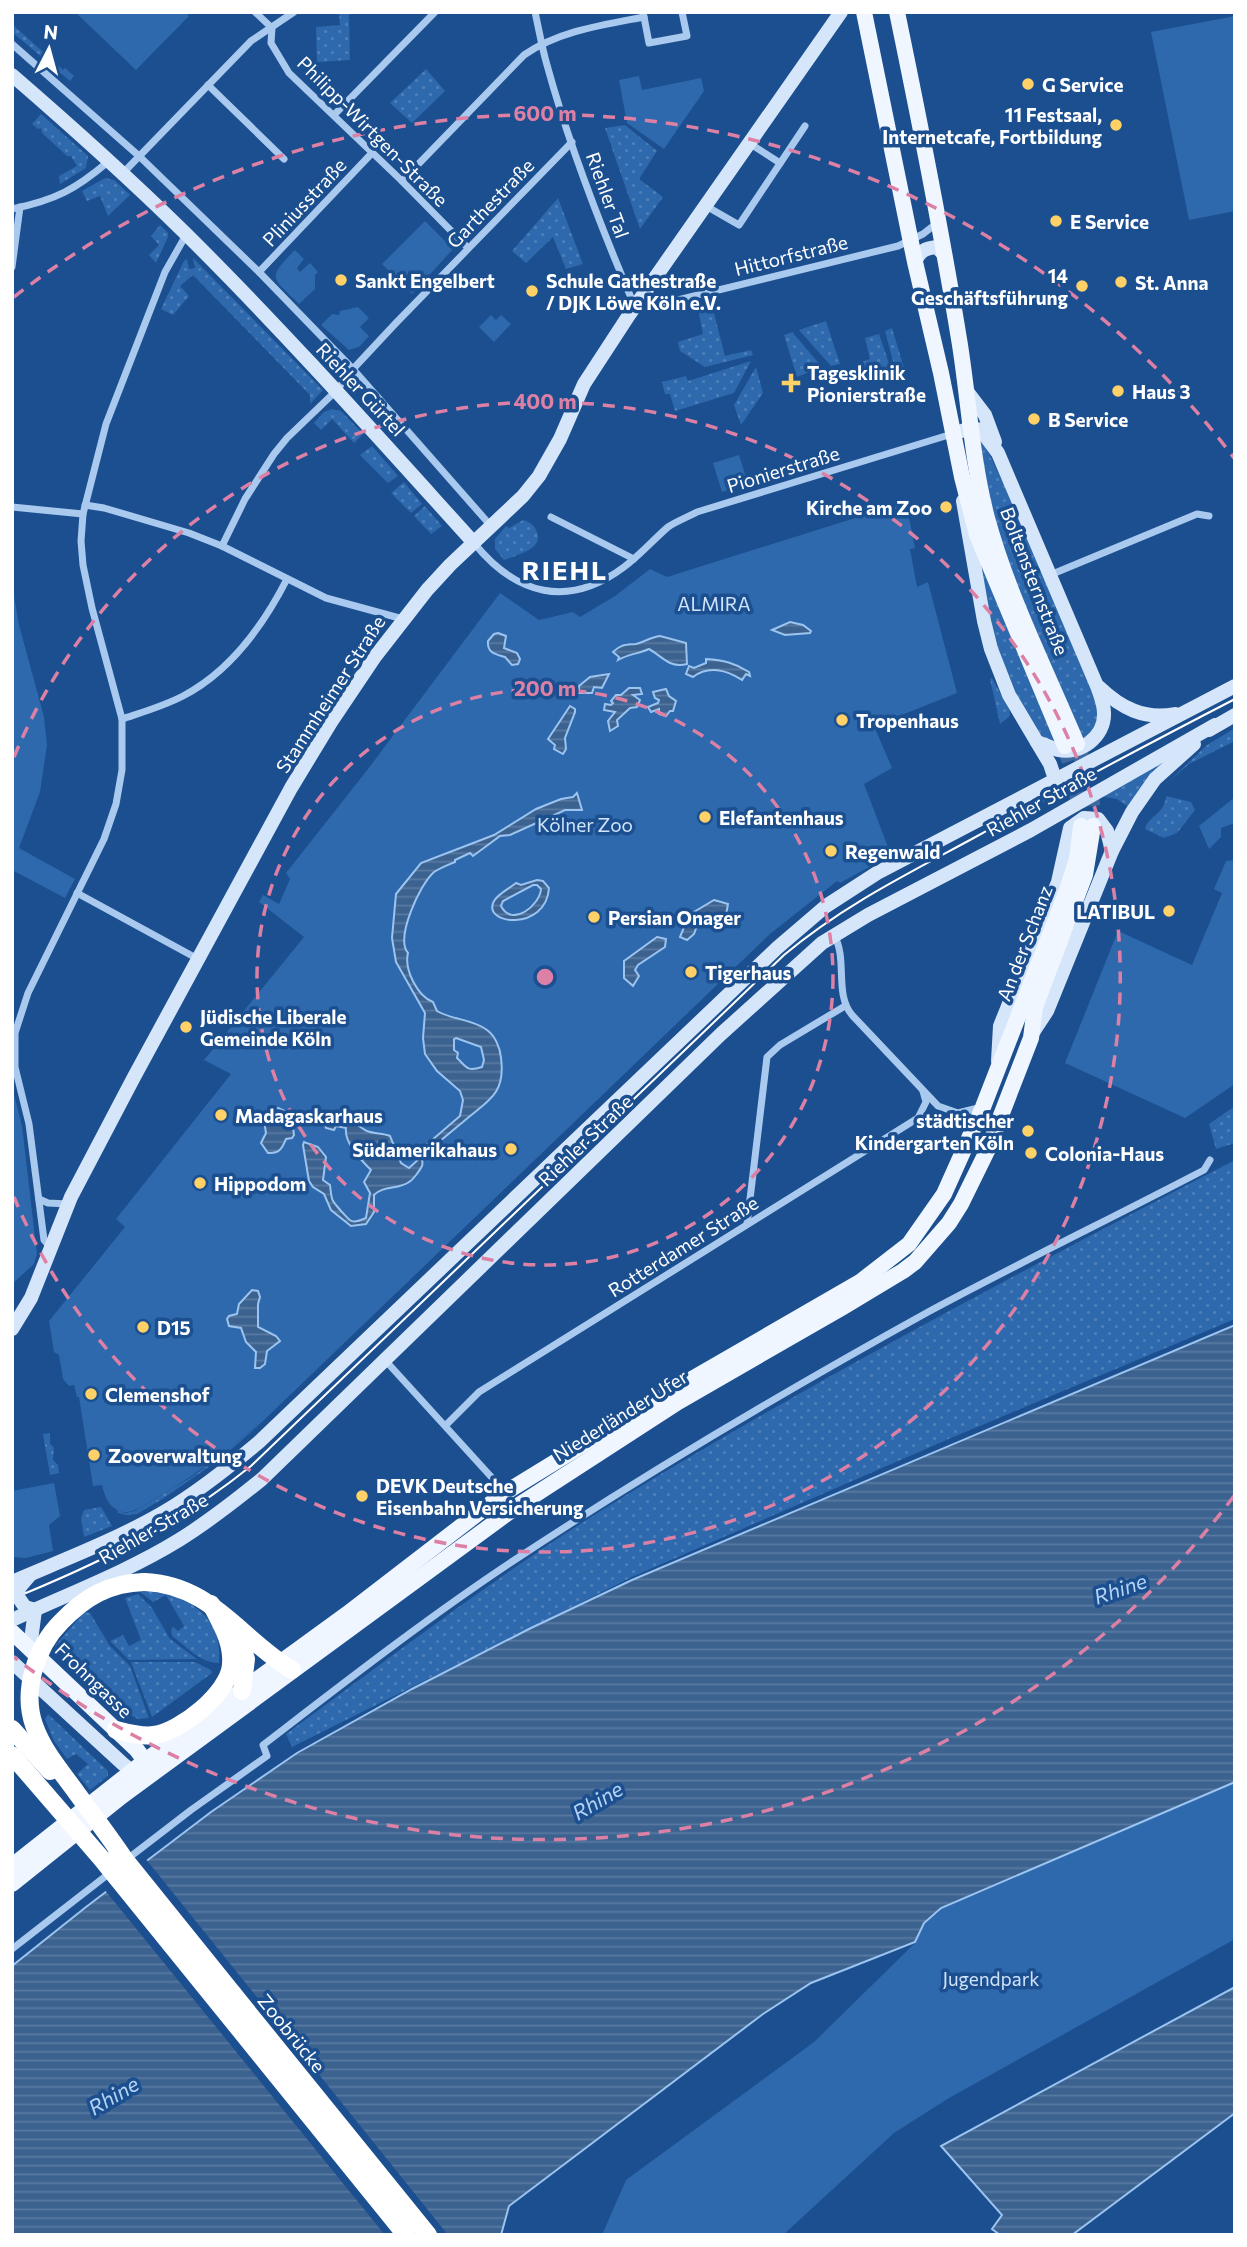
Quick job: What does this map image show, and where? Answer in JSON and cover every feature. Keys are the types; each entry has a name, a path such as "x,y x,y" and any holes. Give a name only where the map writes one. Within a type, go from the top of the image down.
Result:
{"highway":[{"path":"123,1857 48,1754 33,1724 30,1694 34,1668 44,1644 68,1614 88,1598 123,1583 169,1584 211,1604 286,1666"},
{"path":"116,1730 148,1736 169,1731 219,1693 229,1676 231,1655 228,1637 211,1604"},
{"path":"235,1624 246,1659 242,1691"},
{"path":"12,1729 123,1857"},
{"name":"Zoobrücke","path":"12,1755 101,1858 406,2235"},
{"name":"Zoobrücke","path":"123,1857 428,2235"}],"main road":[{"name":"Stammheimer Straße","path":"12,1329 31,1298 68,1204 134,1077 311,755 367,668 403,619 445,569 523,496 539,476 560,439 584,384 839,12"},
{"name":"Boltensternstraße","path":"864,12 962,477 981,545 1071,745 1004,571 981,492 944,255 897,12"},
{"name":"Riehler Gürtel","path":"12,75 110,161 186,234 337,390 474,543"},
{"path":"915,262 919,253 926,248 937,247 944,255"},
{"path":"965,388 985,415 998,453"},
{"name":"Boltensternstraße","path":"970,428 981,430 998,453 1097,686 1104,711 1103,722 1091,742 1071,751 1059,750 1037,742"},
{"path":"953,434 970,428"},
{"name":"Boltensternstraße","path":"962,477 964,517 991,649 1009,695 1050,764 1055,779"},
{"path":"1097,686 1115,702 1146,716 1172,715 1186,711 1235,686"},
{"name":"Riehler Straße","path":"12,1582 115,1537 162,1513 220,1474 259,1442 768,957 826,906 877,873 1186,711"},
{"name":"An der Schanz","path":"949,1223 988,1149 1031,1038 1046,1011 1112,851 1132,812 1155,779 1215,725 1235,715"},
{"name":"Riehler Straße","path":"12,1619 35,1611 170,1545 218,1514 271,1470 721,1034 834,934 1031,830 1215,725"},
{"path":"1065,847 1070,828 1076,822 1091,817 1104,823 1112,851"},
{"name":"An der Schanz","path":"924,1226 944,1194 983,1107 1065,896 1087,826 1085,875 1035,1007 1031,1038"},
{"path":"1031,830 1051,832 1058,836 1065,847"},
{"name":"An der Schanz","path":"997,1072 1000,1026 1058,881 1065,847"},
{"path":"972,1133 971,1151 981,1154 988,1149"},
{"name":"Niederländer Ufer","path":"147,1769 286,1666 516,1507 678,1402 903,1271 949,1223"},
{"name":"Niederländer Ufer","path":"147,1769 242,1691 286,1666 347,1614 505,1493 654,1401 860,1282 909,1244 924,1226"},
{"path":"12,1573 31,1574"},
{"path":"30,1648 35,1611 25,1607 18,1597 19,1588 31,1574"},
{"name":"Frohngasse","path":"12,1632 138,1750 147,1769"},
{"path":"12,1662 132,1771"},
{"path":"12,1866 132,1771 147,1769"},
{"path":"12,1884 147,1769"}],"street":[{"path":"255,12 272,28"},
{"path":"123,173 251,41 294,12"},
{"path":"334,116 435,12"},
{"name":"Riehler Tal","path":"535,12 546,62 572,142 635,307"},
{"path":"402,181 524,55 543,43 643,14 649,43 687,36 682,12"},
{"name":"Philipp-Wirtgen-Straße","path":"272,28 271,43 289,74 468,248"},
{"name":"Riehler Gürtel","path":"12,44 139,156 259,272 353,369 491,526"},
{"path":"208,85 284,159"},
{"path":"706,206 739,225 805,126"},
{"name":"Garthestraße","path":"222,546 245,499 274,454 572,142"},
{"path":"749,143 780,163"},
{"name":"Pliniusstraße","path":"259,272 372,153"},
{"path":"12,267 16,208 50,200 80,186 110,161"},
{"name":"Hittorfstraße","path":"635,307 645,308 898,246 938,223"},
{"path":"50,1247 44,1240 29,1124 15,1067 15,1033 27,993 103,839 116,804 122,770 122,719 83,565 83,514 106,424 142,326 165,272 186,234"},
{"path":"887,248 898,251 915,262"},
{"path":"650,287 662,303"},
{"name":"Pionierstraße","path":"635,559 670,526 697,512 953,434"},
{"path":"85,505 177,529 222,546 337,602 403,619"},
{"path":"12,507 83,514"},
{"name":"Boltensternstraße","path":"1050,575 1196,514 1209,516"},
{"path":"551,517 635,559"},
{"name":"Riehler Gürtel","path":"474,543 494,565 512,578 541,590 560,593 581,590 595,584 635,559"},
{"path":"122,719 182,696 217,672 241,650 270,611 287,579"},
{"path":"77,893 199,959"},
{"path":"834,934 841,954 845,1006 938,1105 958,1113 983,1107"},
{"path":"747,1224 767,1056 780,1045 845,1006"},
{"name":"Rotterdamer Straße","path":"446,1425 479,1392 918,1118 926,1102 923,1091"},
{"path":"12,1949 191,1810 267,1756 262,1745 430,1619 515,1560 670,1462 838,1363 929,1312 1204,1170 1210,1160"},
{"path":"39,1199 48,1203 68,1204"},
{"path":"384,1359 446,1425 516,1507"}],"green space":[{"path":"75,12 185,12 189,16 136,70"},
{"path":"339,12 349,12 350,60 317,62 316,27 340,25"},
{"path":"1235,16 1235,211 1189,220 1151,32"},
{"path":"12,24 63,70 65,68 74,76 70,81 12,32"},
{"path":"426,69 445,91 412,123 390,103"},
{"path":"639,76 642,90 701,78 704,91 664,149 627,123 619,80"},
{"path":"41,114 88,156 86,168 60,184 59,176 77,166 71,156 67,156 42,133 41,128 38,129 32,124"},
{"path":"625,125 657,151 639,179 663,197 640,229 605,128"},
{"path":"105,178 114,180 130,195 108,216 100,196 87,201 82,191"},
{"path":"558,198 583,264 566,269 553,237 526,263 512,251"},
{"path":"425,221 453,249 412,294 382,264"},
{"path":"160,225 168,233 168,237 156,263 149,255 159,245 151,236"},
{"path":"295,250 304,259 297,268 300,272 310,263 318,272 315,275 315,289 299,304 276,278 280,267"},
{"path":"193,258 323,390 310,404 310,395 193,275 180,286 189,296 173,315 161,309 184,261 187,259 189,269 195,268"},
{"path":"711,302 725,356 751,350 753,355 705,367 680,351 678,342 703,334 697,304"},
{"path":"358,307 369,318 360,327 369,336 359,347 349,350 321,325 332,314 339,315 340,311"},
{"path":"491,315 496,320 501,315 511,324 494,342 479,327"},
{"path":"826,321 840,364 831,366 799,330"},
{"path":"892,328 907,378 898,380 885,331"},
{"path":"793,332 822,367 797,377 784,335"},
{"path":"879,334 895,381 886,384 882,369 858,376 854,365 870,359 865,338"},
{"path":"751,361 734,393 675,411 670,394 665,394 662,382 686,376 688,381"},
{"path":"756,367 763,393 741,425 734,405"},
{"path":"332,409 341,411 363,434 354,443 332,419 321,430 314,423 324,412"},
{"path":"978,439 982,440 1016,508 1097,699 1097,727 1083,741 994,525"},
{"path":"372,446 398,476 388,483 360,455"},
{"path":"739,455 748,484 722,492 713,463"},
{"path":"404,482 422,504 411,513 391,493"},
{"name":"Kölner Zoo","path":"906,502 915,548 910,549 917,587 928,582 957,693 874,726 892,768 864,784 891,855 840,883 837,881 770,934 263,1421 196,1473 141,1507 128,1512 114,1508 107,1500 102,1485 93,1486 79,1397 74,1385 69,1386 63,1379 59,1355 54,1352 49,1321 125,1227 116,1219 231,1074 204,1060 304,937 259,902 263,895 279,904 290,879 286,873 500,593 539,620 573,612 580,617 615,596 650,569 667,577"},
{"path":"425,506 442,526 431,534 414,516"},
{"path":"523,520 532,524 536,530 536,543 528,550 504,560 495,549 495,539 506,526 509,528"},
{"path":"976,543 1057,744 1046,741 1033,725 1018,702 995,649"},
{"path":"12,583 19,625 44,717 47,745 40,792 19,848 75,879 65,898 12,870"},
{"path":"992,678 1009,709 1010,716 1000,724 990,679"},
{"path":"1235,728 1235,741 1189,764 1166,784 1207,745"},
{"path":"1168,756 1128,807 1117,799 1098,796"},
{"path":"1166,796 1191,802 1195,810 1177,833 1164,838 1145,829 1163,807"},
{"path":"1235,797 1235,823 1221,828 1221,837 1209,849 1199,826"},
{"path":"1235,860 1235,1084 1185,1118 1065,1063 1118,931 1192,965 1222,893 1214,889 1226,861"},
{"path":"12,1086 22,1126 37,1254 34,1264 12,1284"},
{"path":"1235,1106 1235,1143 1216,1149 1209,1124"},
{"path":"1235,1160 1235,1319 951,1438 632,1577 292,1747 286,1734 457,1608 588,1519 856,1362"},
{"path":"263,1422 220,1459 164,1498 137,1514 118,1513 117,1510 125,1513 135,1511 193,1476"},
{"path":"50,1433 50,1444 54,1448 53,1460 58,1465 59,1473 50,1475 43,1434"},
{"path":"54,1483 60,1516 49,1525 53,1551 26,1558 12,1557 12,1491"},
{"path":"101,1507 112,1526 84,1537 81,1518 84,1510"},
{"path":"139,1591 155,1592 171,1596 197,1609 215,1631 219,1646 219,1663 200,1657 172,1636 173,1627 178,1631 184,1626 166,1595 153,1602"},
{"path":"138,1594 152,1608 170,1639 197,1659 129,1660 110,1641 123,1635 129,1646 141,1640 125,1598"},
{"path":"84,1612 90,1613 110,1646 130,1666 149,1718 138,1719 123,1711 55,1646"},
{"path":"131,1662 195,1662 212,1673 152,1717"},
{"path":"48,1714 108,1771 108,1776 90,1790 77,1774 88,1764 76,1754 67,1759 54,1741 45,1719"},
{"name":"Jugendpark","path":"1235,1782 1235,1939 949,2098 894,2133 783,2235 602,2235 626,2180 814,2042 915,1943 924,1923 941,1908"}],"water":[{"path":"790,622 803,625 811,631 785,635 772,630"},
{"path":"498,633 506,636 504,648 517,653 520,659 518,664 512,665 505,657 490,651 488,641"},
{"path":"660,636 686,643 687,664 676,665 649,649 618,660 619,657 613,652 621,646"},
{"path":"706,659 734,664 749,672 750,676 746,674 742,680 724,671 711,670 693,677 686,674 689,666 694,668 706,663"},
{"path":"609,674 602,688 594,687 592,693 579,693 579,686 590,677"},
{"path":"629,688 640,688 642,694 633,695 640,700 637,707 630,708 617,720 618,726 610,731 608,721 615,712 604,710 605,704 611,705 616,695 621,695"},
{"path":"666,689 669,696 676,701 673,711 666,716 659,714 659,709 651,712 648,707 659,700 653,692"},
{"path":"570,706 575,712 565,738 566,749 563,754 554,749 555,745 548,739"},
{"path":"577,793 582,810 565,810 510,835 500,836 473,856 470,853 455,860 428,878 416,899 405,936 408,967 413,981 422,994 433,1002 437,1011 475,1024 492,1035 500,1054 501,1081 487,1102 423,1154 422,1166 412,1179 374,1195 374,1212 366,1224 351,1226 331,1210 324,1194 309,1181 304,1142 318,1147 326,1157 323,1180 330,1185 332,1200 349,1219 357,1221 366,1218 370,1193 364,1182 371,1170 350,1145 346,1128 326,1128 324,1123 329,1116 334,1112 339,1113 367,1131 390,1136 401,1163 409,1168 419,1159 425,1146 460,1116 463,1100 460,1091 437,1071 425,1054 425,1013 396,962 392,938 396,894 421,863 494,835 536,809 573,797","holes":["454,1039 481,1047 484,1060 482,1067 470,1069 457,1058"]},
{"path":"543,881 549,888 545,902 537,912 527,918 505,919 497,915 493,909 496,898 516,883 521,885","holes":["537,885 541,889 536,902 525,912 512,915 501,906 503,901"]},
{"path":"714,900 728,904 726,915 716,913 698,923 694,934 687,940 680,937 689,915"},
{"path":"657,937 666,939 665,947 638,965 635,970 639,976 633,986 624,978 624,961"},
{"path":"278,1108 291,1114 294,1135 286,1139 278,1151 268,1153 261,1143 266,1133 264,1120 272,1110"},
{"path":"252,1290 258,1291 260,1297 258,1327 280,1341 267,1351 265,1364 260,1368 255,1368 256,1352 246,1342 241,1328 229,1326 227,1319 237,1314 239,1304"},
{"name":"Rhine","path":"1235,1325 1235,1782 941,1908 924,1923 915,1942 811,1983 763,2014 509,2206 501,2235 12,2235 12,1966 211,1812 297,1753 412,1689 632,1580"},
{"path":"1235,1987 1235,2113 1072,2235 1000,2235 992,2229 1002,2215 941,2146"}],"pier":[{"path":"145,1858 448,2235 385,2235 104,1889"}],"tunnel":[{"path":"1077,744 1091,795 1093,826"},
{"path":"1065,746 1075,778 1081,826"}],"tram line":[{"path":"26,1593 143,1538 198,1505 251,1466 784,955 806,938 898,879 1235,699"}],"place":[{"name":"G Service","path":"1028,84"},
{"name":"11 Festsaal, Internetcafe, Fortbildung","path":"1116,125"},
{"name":"E Service","path":"1056,221"},
{"name":"Sankt Engelbert","path":"341,280"},
{"name":"St. Anna","path":"1121,282"},
{"name":"14 Geschäftsführung","path":"1082,286"},
{"name":"Schule Gathestraße / DJK Löwe Köln e.V.","path":"532,291"},
{"name":"Tagesklinik Pionierstraße","path":"791,383"},
{"name":"Haus 3","path":"1118,391"},
{"name":"B Service","path":"1034,419"},
{"name":"Kirche am Zoo","path":"946,507"},
{"name":"Tropenhaus","path":"842,720"},
{"name":"Elefantenhaus","path":"705,817"},
{"name":"Regenwald","path":"831,851"},
{"name":"LATIBUL","path":"1169,911"},
{"name":"Persian Onager","path":"594,917"},
{"name":"Tigerhaus","path":"691,972"},
{"name":"Jüdische Liberale Gemeinde Köln","path":"186,1027"},
{"name":"Madagaskarhaus","path":"221,1115"},
{"name":"städtischer Kindergarten Köln","path":"1028,1131"},
{"name":"Südamerikahaus","path":"511,1149"},
{"name":"Colonia-Haus","path":"1031,1153"},
{"name":"Hippodom","path":"200,1183"},
{"name":"D15","path":"143,1327"},
{"name":"Clemenshof","path":"91,1394"},
{"name":"Zooverwaltung","path":"94,1455"},
{"name":"DEVK Deutsche Eisenbahn Versicherung","path":"362,1496"}],"district":[{"name":"RIEHL","path":"565,569"}],"park label":[{"name":"ALMIRA","path":"714,603"}]}
